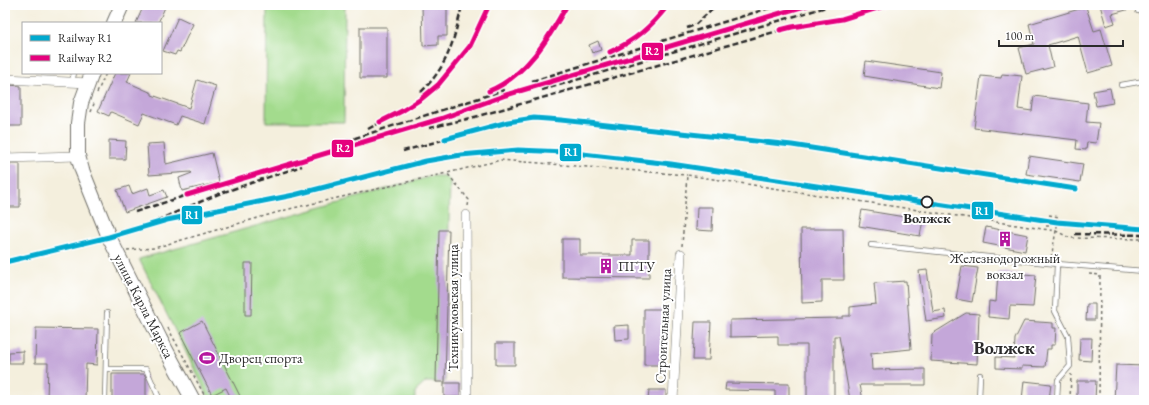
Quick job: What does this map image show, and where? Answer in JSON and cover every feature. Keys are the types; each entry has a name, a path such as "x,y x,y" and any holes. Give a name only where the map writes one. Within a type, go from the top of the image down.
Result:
{"main road":[{"path":"114,22 122,5"},
{"name":"улица Карла Маркса","path":"91,78 82,103 78,123 78,156 99,214 116,251 160,339 193,400"}],"street":[{"path":"5,80 73,77 91,78"},
{"path":"5,158 78,156"},
{"name":"Техникумовская улица","path":"466,216 467,400"},
{"name":"Строительная улица","path":"673,400 681,254"}],"lane":[{"path":"1138,11 1144,10"},
{"path":"1121,84 1144,81"},
{"path":"871,245 1057,264 1144,270"},
{"path":"1057,264 1055,311 1068,336 1070,366 1058,380 1057,400"},
{"path":"105,400 107,313"},
{"path":"106,369 146,369 160,400"},
{"path":"979,400 980,375"}],"path":[{"path":"90,117 95,98 106,74"},
{"path":"116,251 154,248 289,209 500,160 687,175 1056,231 1070,238 1144,239"},
{"path":"447,173 469,200 466,216"},
{"path":"681,254 687,175"},
{"path":"1049,215 1059,217 1050,263"},
{"path":"1086,273 1100,275 1099,400"},
{"path":"166,325 207,400"},
{"path":"1070,400 1072,372"}],"green space":[{"path":"267,5 345,5 344,122 266,122"},
{"path":"432,176 445,176 450,181 445,382 426,382 415,392 415,400 210,400 139,259"}],"building":[{"path":"144,5 166,5 158,22 136,22"},
{"path":"422,5 447,5 447,36 438,36 438,45 423,46"},
{"path":"1100,5 1137,5 1137,7 1112,14 1115,23 1106,26"},
{"path":"1086,7 1094,31 1101,29 1112,66 1088,73 1078,36 1048,45 1053,67 1026,74 1019,48 1034,44 1029,24"},
{"path":"178,17 193,24 180,52 177,51 175,55 163,51"},
{"path":"360,27 387,27 387,78 360,78"},
{"path":"598,41 601,50 592,53 589,45"},
{"path":"866,61 941,72 939,88 864,76"},
{"path":"115,74 131,74 127,82 152,93 152,95 189,108 197,80 216,86 205,124 180,116 176,125 144,113 139,124 111,112 109,116 98,111"},
{"path":"1002,74 1022,76 1018,109 1032,111 1034,96 1088,103 1086,122 1099,123 1096,143 1087,142 1086,150 1076,149 1077,140 974,128 981,76 1001,78"},
{"path":"8,85 21,86 21,126 8,126"},
{"path":"1110,88 1113,103 1096,106 1093,91"},
{"path":"109,140 126,141 125,159 109,159"},
{"path":"164,143 166,164 212,153 219,182 182,191 179,178 192,173 191,172 149,175 147,144"},
{"path":"1029,156 1083,164 1080,182 1026,174"},
{"path":"7,164 20,164 20,207 7,207"},
{"path":"129,186 132,194 148,188 150,195 164,190 167,197 125,212 117,190"},
{"path":"697,207 713,207 712,231 696,230"},
{"path":"862,210 923,220 920,236 859,226"},
{"name":"Железнодорожный вокзал","path":"986,227 1028,235 1025,251 983,243"},
{"path":"801,229 843,229 844,280 822,280 822,302 802,303"},
{"path":"439,230 449,230 445,382 436,382"},
{"name":"ПГТУ","path":"562,239 580,239 580,255 632,255 632,240 649,240 649,278 562,277"},
{"path":"245,263 252,263 251,315 245,315"},
{"path":"962,266 978,268 972,302 956,299"},
{"path":"927,270 933,312 945,310 946,318 926,321 919,271"},
{"path":"998,272 1036,275 1033,307 1010,306 1009,319 988,317 989,301 996,302"},
{"path":"906,281 911,349 871,353 872,370 925,369 925,385 860,385 863,400 850,400 839,336 834,336 834,400 807,400 807,345 778,345 778,336 730,337 730,320 843,318 843,316 850,316 850,307 876,304 874,283"},
{"path":"1087,304 1095,304 1095,320 1086,320"},
{"path":"644,309 662,309 662,365 644,365"},
{"path":"966,313 979,314 977,364 931,361 932,334"},
{"name":"Дворец спорта","path":"202,321 242,400 232,400 226,388 212,395 180,333"},
{"path":"1024,321 1053,323 1053,328 1056,328 1055,345 1051,345 1051,349 1047,349 1045,367 1022,366 1022,369 996,368 996,357 1014,358 1015,339"},
{"path":"695,322 711,322 709,360 693,360"},
{"path":"629,325 629,339 615,340 614,326"},
{"path":"36,328 98,329 97,365 86,364 85,400 47,400 48,363 35,363"},
{"path":"1080,338 1092,338 1091,361 1079,360"},
{"path":"496,343 515,343 515,365 496,365"},
{"path":"23,351 23,363 9,363 9,352"},
{"path":"1116,365 1144,366 1144,400 1114,400"},
{"path":"112,374 144,374 146,377 146,400 112,400"},
{"path":"1024,381 1051,384 1049,400 1022,400"},
{"path":"1077,381 1096,381 1095,400 1077,400"},
{"path":"444,383 460,383 460,397 444,397"},
{"path":"726,383 789,384 789,400 775,400 775,391 725,390"},
{"path":"649,390 666,390 666,400 648,400"}],"railway":[{"path":"421,92 444,63 453,41 462,5"},
{"path":"368,129 402,111 421,99 438,85 470,46 489,5"},
{"path":"495,89 513,76 537,52 556,25 567,5"},
{"path":"613,51 637,37 668,5"},
{"path":"687,28 695,25 716,5"},
{"path":"532,81 779,5"},
{"path":"135,212 203,190 440,119 506,95 808,5"},
{"path":"542,90 833,5"},
{"path":"429,128 471,118 792,27 842,19 887,5"},
{"path":"346,141 504,90"},
{"path":"403,151 508,122 534,118 792,145 1076,189"},
{"path":"132,231 221,193 302,166"},
{"path":"927,202 1057,222 1144,229"},
{"path":"1075,234 1144,235"}],"rail line":[{"name":"R2","path":"380,122 421,99 438,85 470,46 489,5"},
{"name":"R2","path":"489,91 514,76 535,55 567,5"},
{"name":"R2","path":"610,52 628,43 642,33 668,5"},
{"name":"R2","path":"187,195 440,119 506,95 808,5"},
{"name":"R2","path":"780,30 842,19 887,5"},
{"name":"R1","path":"445,139 508,122 534,118 561,120 792,145 1076,189"},
{"name":"R1","path":"5,262 109,237 167,220 294,195 426,161 461,155 518,150 565,152 671,164 1057,222 1144,229"}],"place":[{"name":"Волжск","path":"927,202"},
{"name":"Железнодорожный вокзал","path":"1005,239"},
{"name":"ПГТУ","path":"606,266"},
{"name":"Дворец спорта","path":"207,358"}],"district":[{"name":"Волжск","path":"1004,348"}]}
